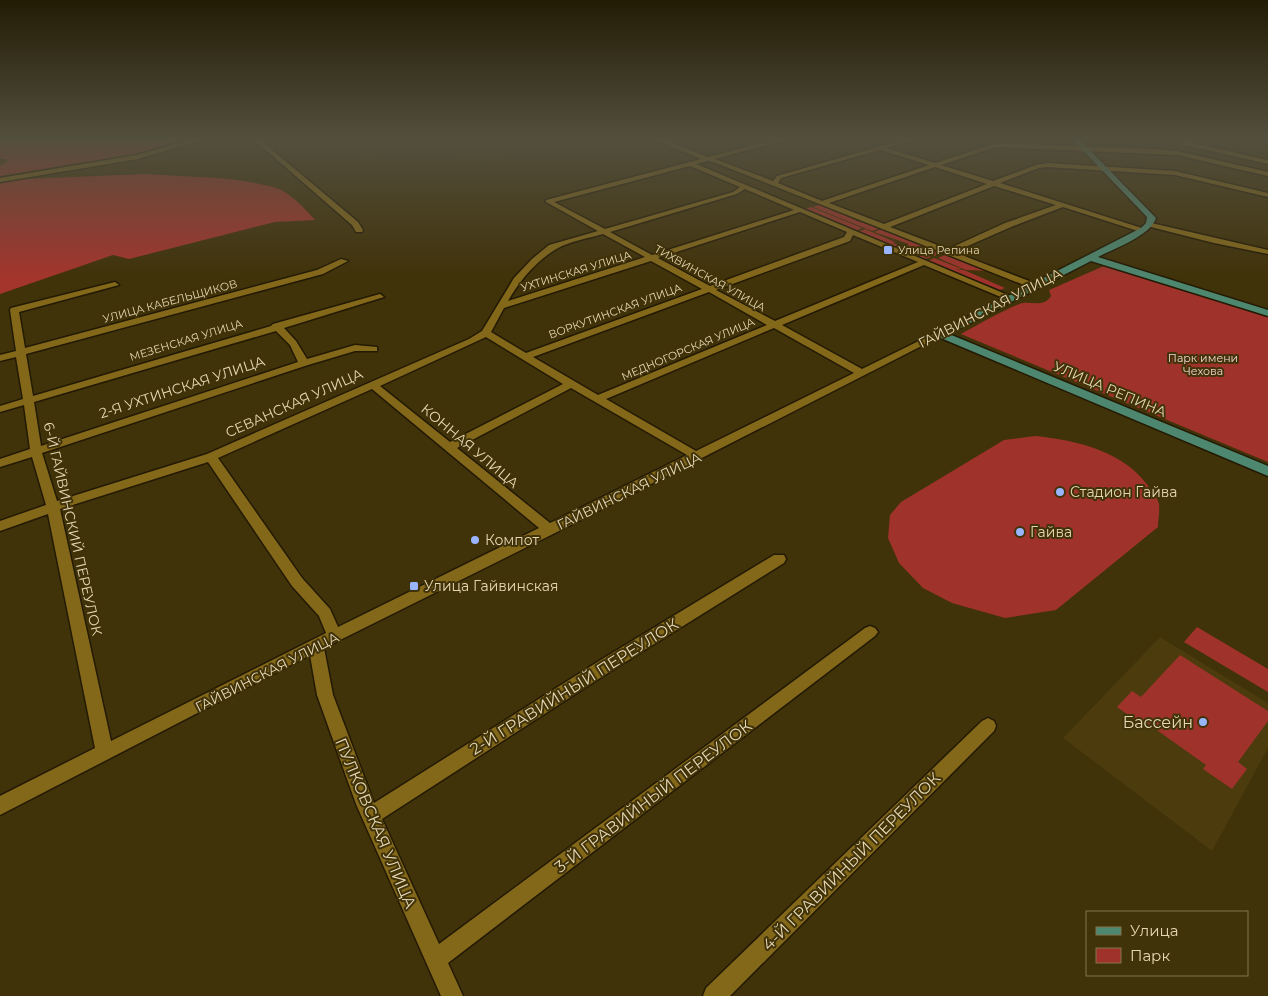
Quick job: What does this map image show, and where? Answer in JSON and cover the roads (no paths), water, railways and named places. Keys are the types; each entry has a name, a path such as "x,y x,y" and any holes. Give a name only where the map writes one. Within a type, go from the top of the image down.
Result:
{"main road":[{"path":"1119,184 1152,218 1147,227"},
{"name":"ГАЙВИНСКАЯ УЛИЦА","path":"940,334 1091,258 1147,227"},
{"path":"1091,258 1268,313"},
{"name":"УЛИЦА РЕПИНА","path":"940,334 1268,471"}],"street":[{"path":"309,184 355,224 359,230"},
{"name":"ТИХВИНСКАЯ УЛИЦА","path":"611,184 548,201 862,374"},
{"path":"739,184 1011,298"},
{"path":"775,184 1034,286"},
{"path":"822,203 879,184"},
{"path":"886,226 989,184"},
{"path":"998,184 1062,205 1147,227 1268,252"},
{"path":"1224,184 1268,195"},
{"path":"1248,190 1255,186"},
{"path":"544,249 743,188"},
{"path":"948,252 1008,225 1062,205"},
{"name":"УХТИНСКАЯ УЛИЦА","path":"502,306 800,210"},
{"name":"ВОРКУТИНСКАЯ УЛИЦА","path":"526,356 847,239 850,234"},
{"path":"559,244 535,261 508,292 486,333 697,456"},
{"name":"УЛИЦА КАБЕЛЬЩИКОВ","path":"0,358 320,272 344,261"},
{"name":"МЕДНОГОРСКАЯ УЛИЦА","path":"598,399 924,262"},
{"name":"6-Й ГАЙВИНСКИЙ ПЕРЕУЛОК","path":"106,753 53,507 36,451 14,310 115,285"},
{"name":"МЕЗЕНСКАЯ УЛИЦА","path":"0,409 276,326 380,297"},
{"path":"276,326 294,342 304,363"},
{"name":"СЕВАНСКАЯ УЛИЦА","path":"0,526 53,507 212,457 486,333"},
{"name":"ГАЙВИНСКАЯ УЛИЦА","path":"0,806 940,334"},
{"name":"2-Я УХТИНСКАЯ УЛИЦА","path":"0,463 304,363 355,348 374,349"},
{"name":"КОННАЯ УЛИЦА","path":"372,384 550,530"},
{"path":"448,448 571,384"},
{"path":"212,457 297,582 325,613 335,637"},
{"name":"2-Й ГРАВИЙНЫЙ ПЕРЕУЛОК","path":"370,816 605,666 779,559"},
{"name":"3-Й ГРАВИЙНЫЙ ПЕРЕУЛОК","path":"435,960 870,632"},
{"name":"ПУЛКОВСКАЯ УЛИЦА","path":"316,646 325,695 370,816 452,996"},
{"name":"4-Й ГРАВИЙНЫЙ ПЕРЕУЛОК","path":"714,996 988,726"}],"place":[{"name":"Улица Репина","path":"888,250"},
{"name":"Стадион Гайва","path":"1060,492"},
{"name":"Гайва","path":"1020,532"},
{"name":"Компот","path":"475,540"},
{"name":"Улица Гайвинская","path":"414,586"},
{"name":"Бассейн","path":"1203,722"}],"park label":[{"name":"Парк имени Чехова","path":"1203,364"}]}
